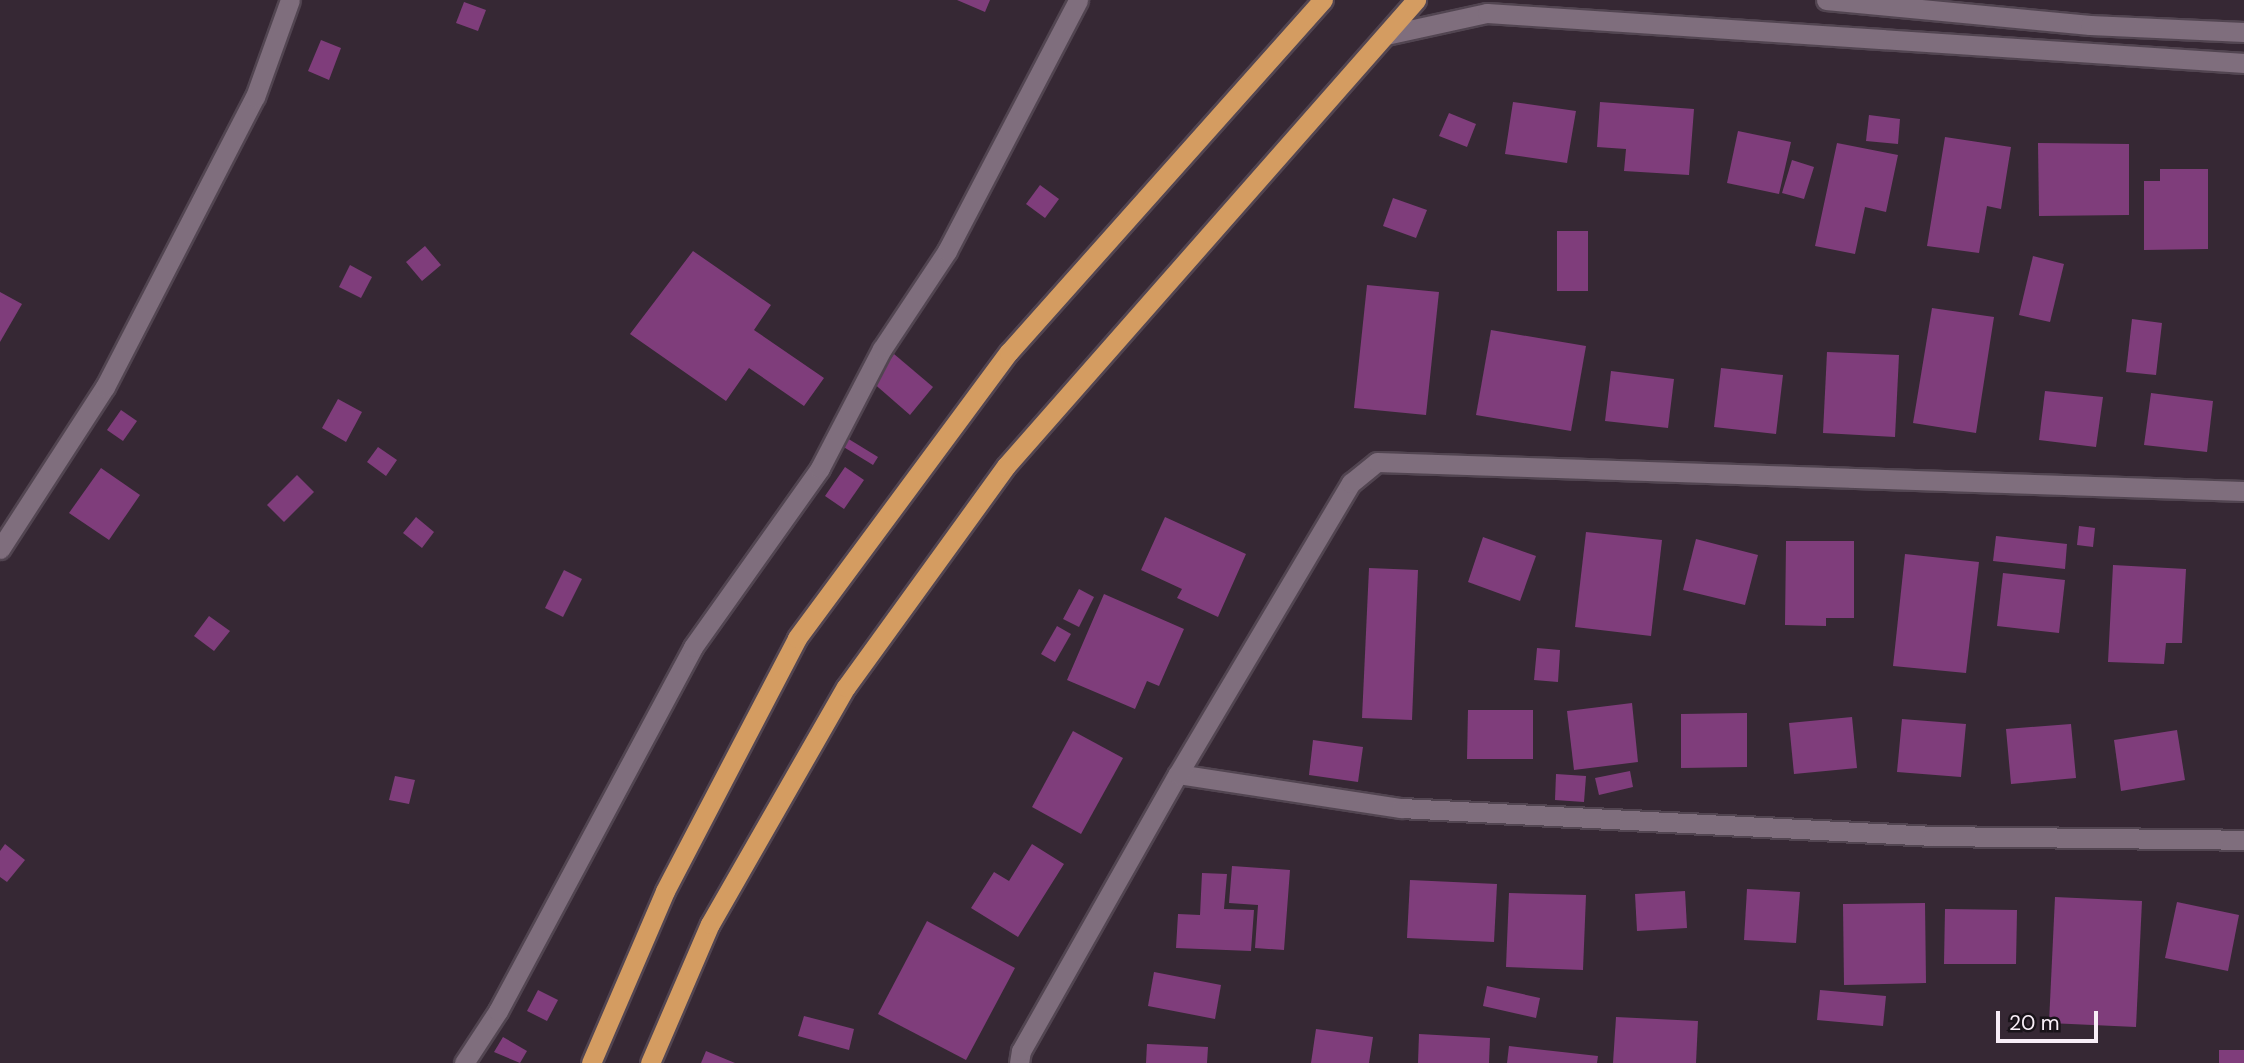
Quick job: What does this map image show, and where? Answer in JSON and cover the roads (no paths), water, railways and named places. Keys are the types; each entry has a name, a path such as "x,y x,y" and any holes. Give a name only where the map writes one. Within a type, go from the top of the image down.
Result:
{"highway":[{"path":"591,1063 665,891 797,638 1009,352 1324,0"},
{"path":"650,1063 710,923 854,676 1006,466 1416,0"}],"street":[{"path":"0,549 105,387 255,97 290,0"},
{"path":"464,1063 498,1011 693,647 820,468 882,349 947,251 1078,0"},
{"path":"1826,0 2090,25 2244,32"},
{"path":"1386,35 1487,13 2244,63"},
{"path":"1026,1059 1178,774 1351,483 1377,461 2244,491"},
{"path":"1178,774 1401,808 1933,836 2244,840"}]}
